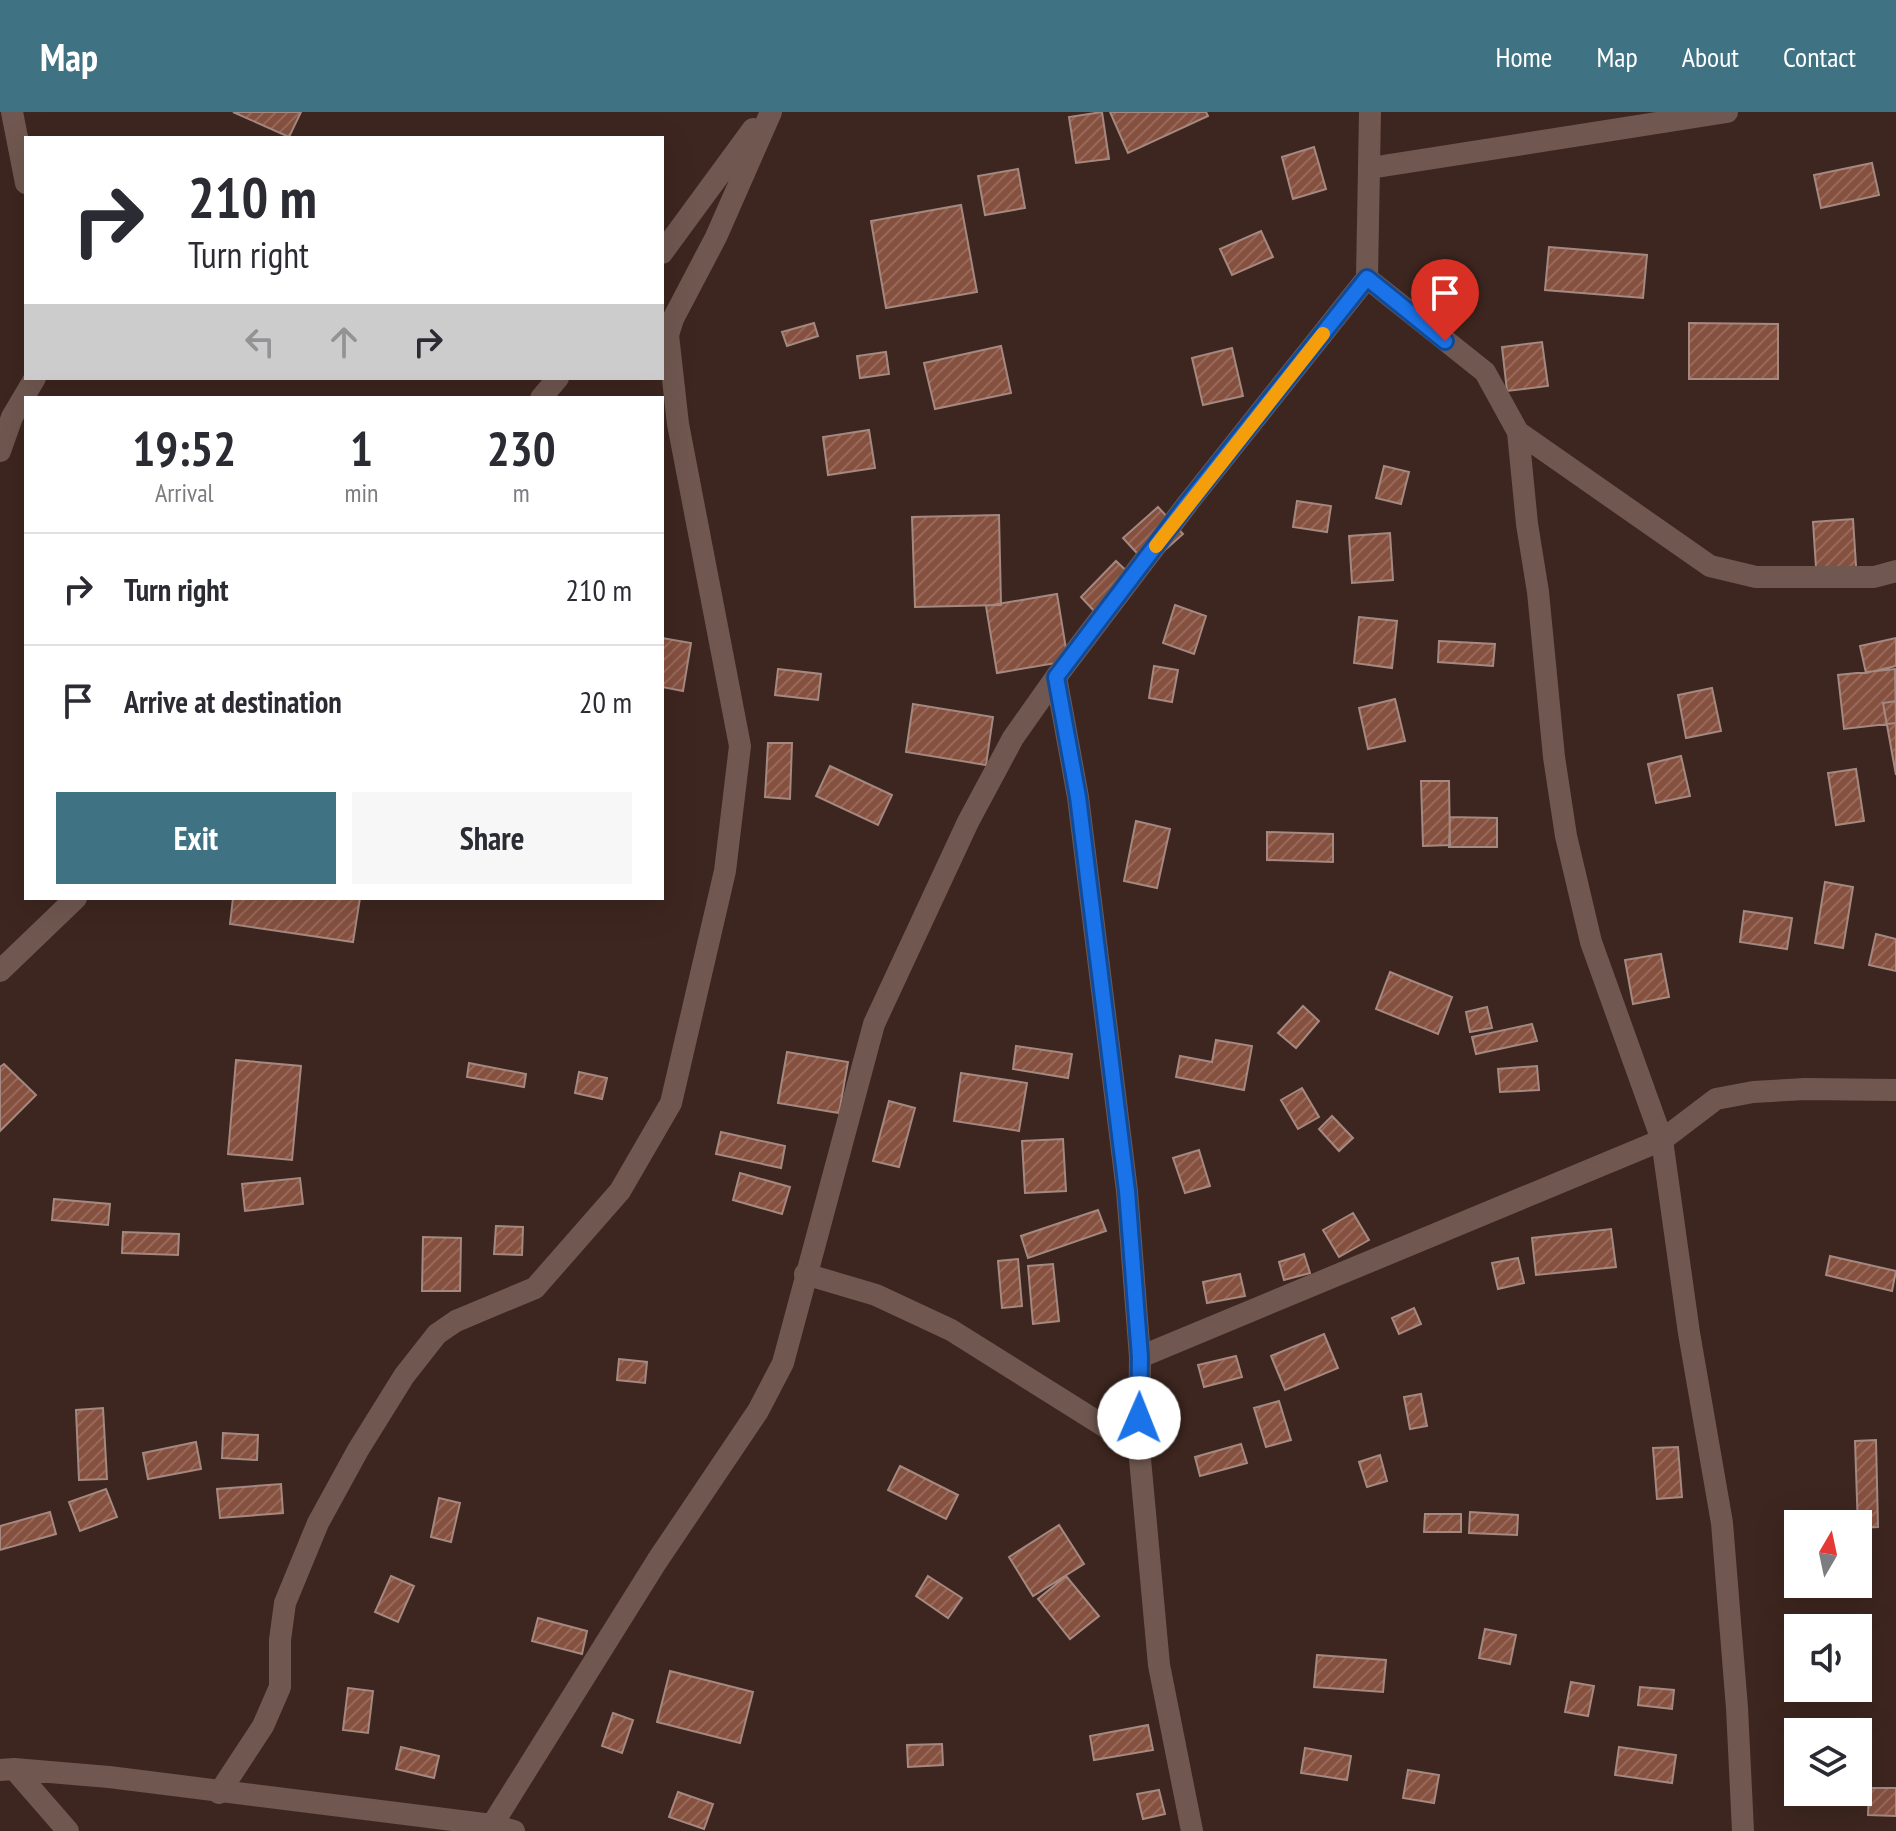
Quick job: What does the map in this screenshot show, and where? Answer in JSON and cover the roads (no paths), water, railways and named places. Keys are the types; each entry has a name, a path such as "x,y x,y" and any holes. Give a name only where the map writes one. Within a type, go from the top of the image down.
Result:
{"street":[{"path":"12,112 24,173"},
{"path":"664,250 768,112"},
{"path":"219,1793 263,1726 280,1687 280,1640 285,1603 318,1523 404,1376 437,1334 456,1321 535,1288 620,1191 671,1103 725,871 740,746 678,424 668,335 673,319 716,237 768,112"},
{"path":"492,1825 657,1561 758,1411 783,1363 874,1024 968,822 1013,738 1188,503 1367,278 1370,112"},
{"path":"1370,168 1624,120 1727,112"},
{"path":"1367,278 1485,372 1518,432 1554,757 1566,836 1591,942 1662,1140 1689,1333 1722,1523 1743,1831"},
{"path":"543,396 556,380"},
{"path":"0,451 12,417 24,397"},
{"path":"1518,432 1710,566 1756,577 1874,577 1896,571"},
{"path":"1056,677 1078,797 1127,1191 1140,1357 1139,1448 1159,1665 1192,1831"},
{"path":"0,971 74,900"},
{"path":"1140,1357 1662,1140 1716,1099 1753,1092 1805,1089 1896,1090"},
{"path":"805,1274 876,1295 951,1330 1139,1448"},
{"path":"7,1770 109,1777 492,1825 514,1831"},
{"path":"7,1770 68,1831"}]}
